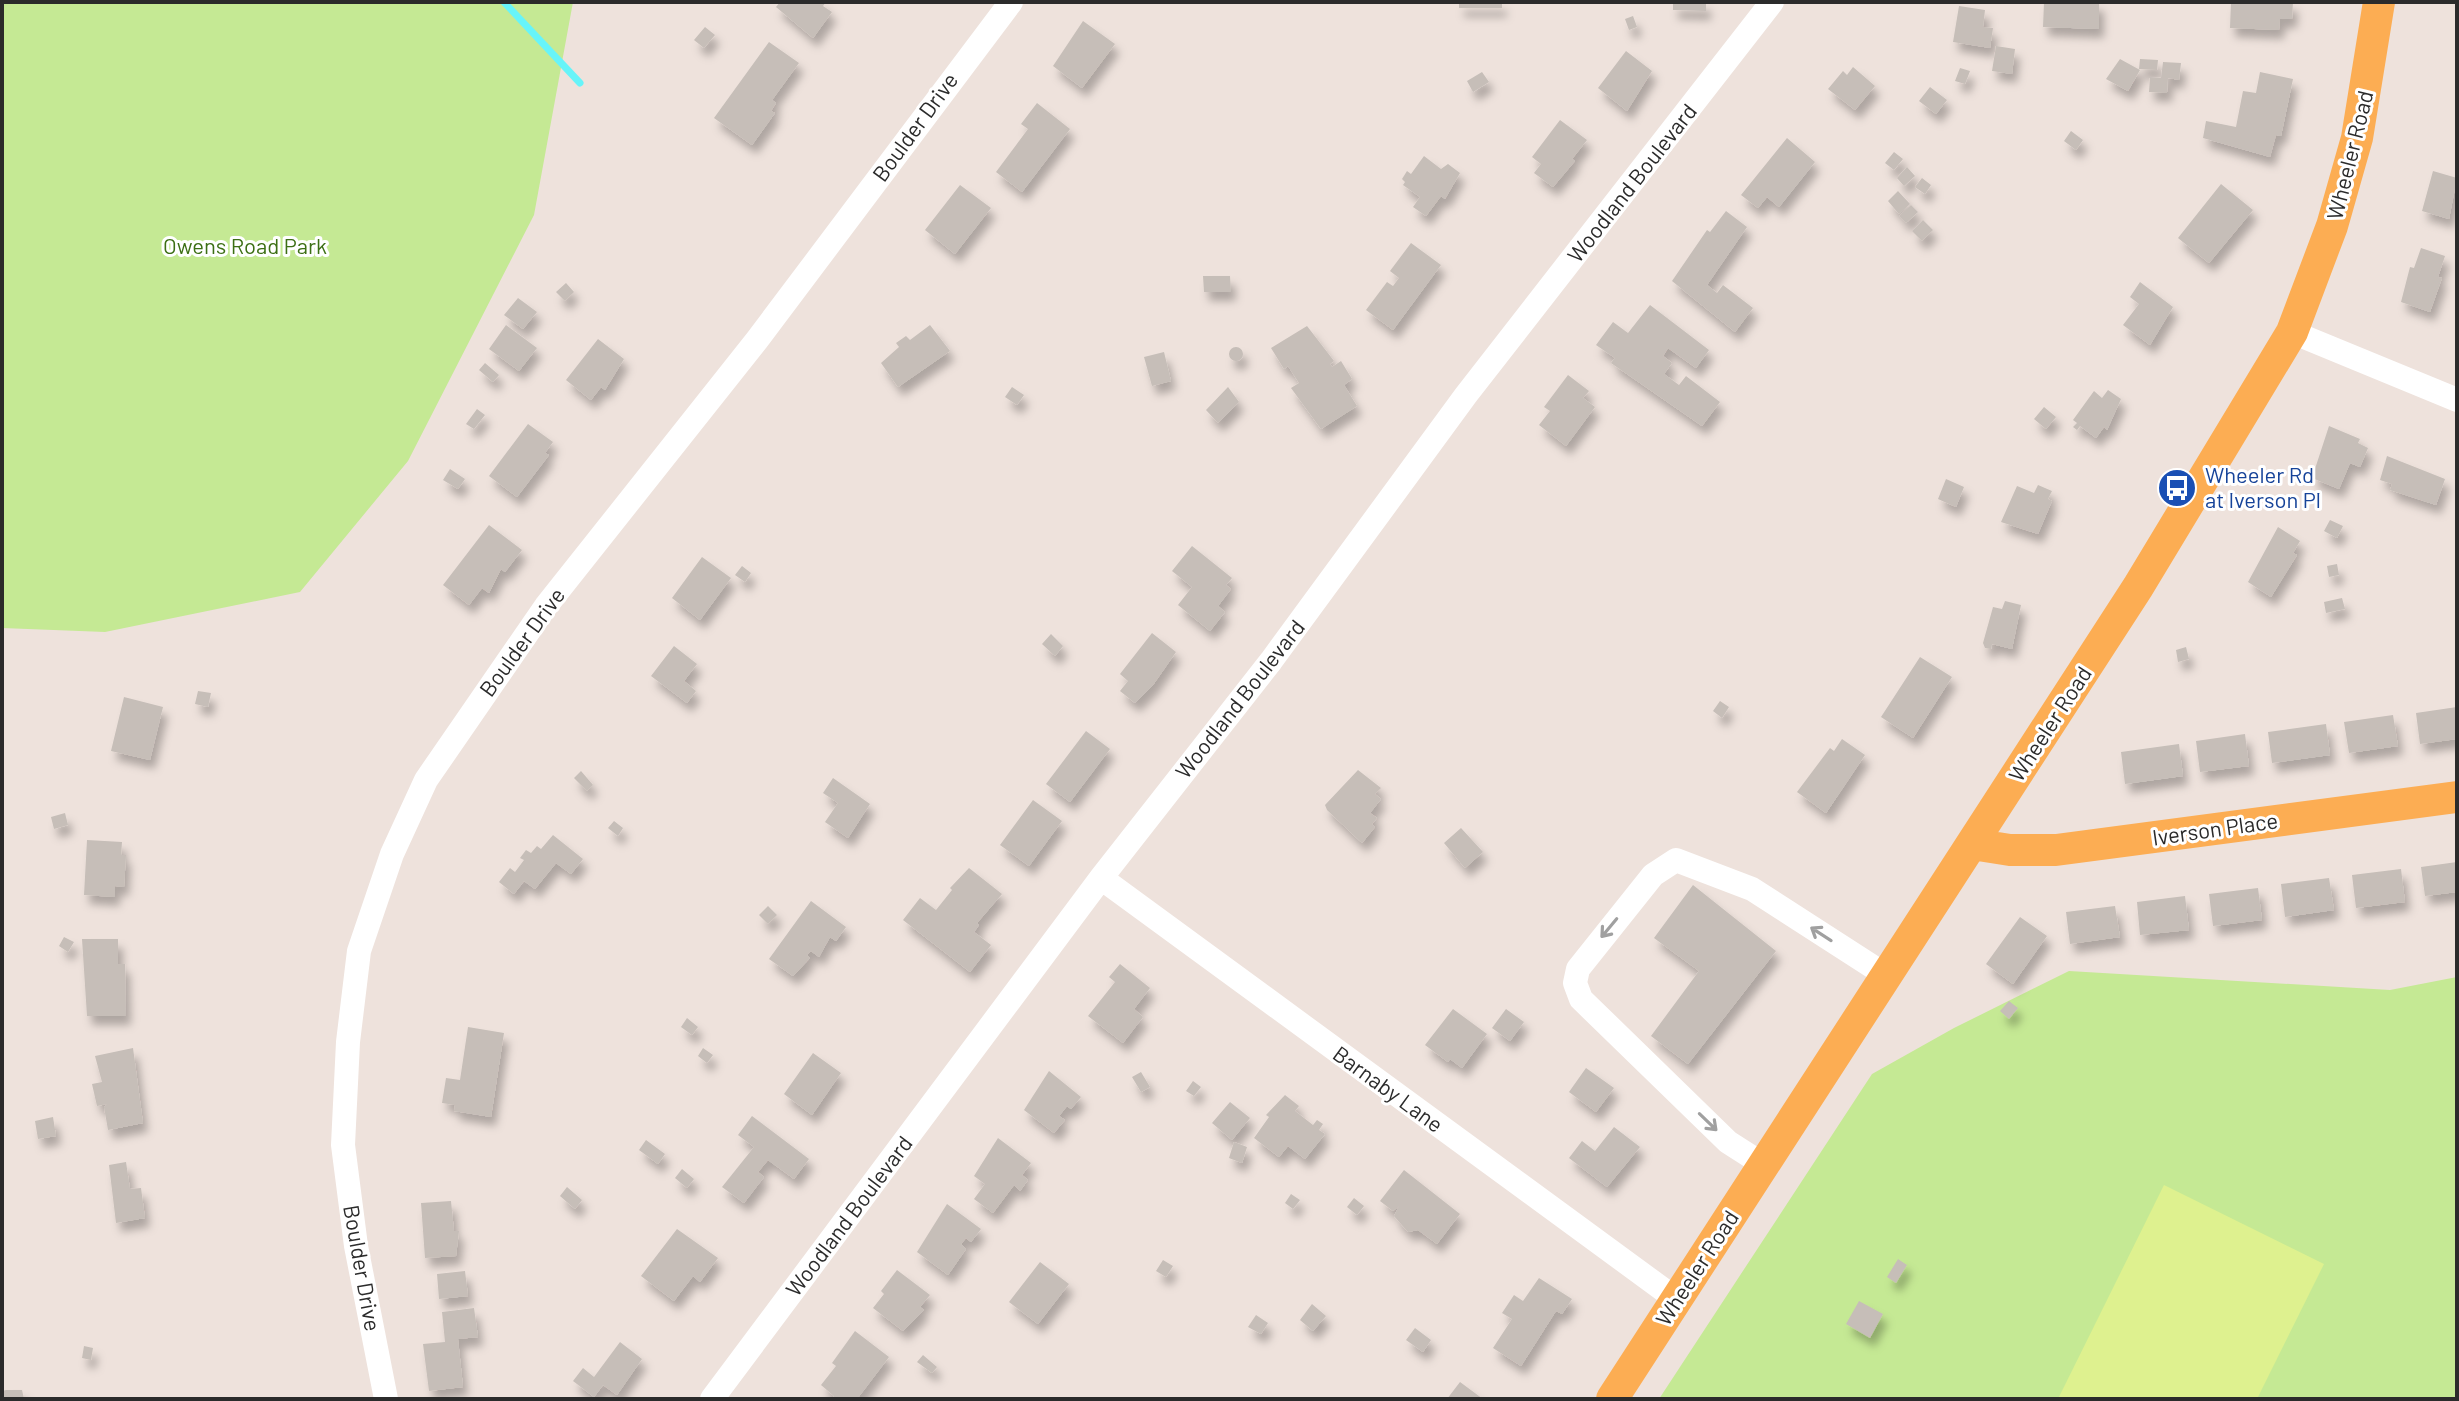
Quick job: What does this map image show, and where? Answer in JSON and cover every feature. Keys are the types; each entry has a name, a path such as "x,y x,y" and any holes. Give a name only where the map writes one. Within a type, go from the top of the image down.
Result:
{"main road":[{"name":"Wheeler Road","path":"1612,1399 2138,587 2292,332 2332,226 2357,138 2379,2"},
{"name":"Iverson Place","path":"1972,844 2010,850 2056,850 2457,797"}],"street":[{"name":"Boulder Drive","path":"386,1399 356,1246 343,1145 348,1042 359,951 392,854 426,780 546,606 757,340 1011,2"},
{"name":"Woodland Boulevard","path":"712,1399 1101,878 1271,661 1466,395 1772,2"},
{"path":"2292,332 2457,400"},
{"path":"1764,1165 1728,1142 1581,999 1575,983 1578,969 1653,875 1676,860 1752,889 1887,976"},
{"name":"Barnaby Lane","path":"1101,878 1676,1299"}],"green space":[{"name":"Owens Road Park","path":"2,2 573,2 534,215 408,461 300,592 105,632 2,628"},
{"path":"2069,971 2390,990 2457,977 2457,1399 1659,1399 1872,1074 1954,1028"},
{"path":"2164,1185 2324,1264 2257,1399 2058,1399"}],"building":[{"path":"780,2 826,2 823,6 832,12 813,38 776,7"},
{"path":"1459,2 1502,2 1502,8 1459,8"},
{"path":"1673,2 1706,2 1706,11 1673,10"},
{"path":"2044,2 2099,2 2099,29 2043,27"},
{"path":"2231,2 2293,2 2292,19 2280,19 2279,30 2230,28"},
{"path":"1959,6 1985,10 1983,27 1993,28 1990,48 1953,42"},
{"path":"1633,16 1637,27 1629,30 1625,19"},
{"path":"1083,21 1115,44 1082,88 1053,66"},
{"path":"705,27 715,35 704,48 694,40"},
{"path":"769,42 799,63 772,100 776,103 771,111 775,113 752,145 714,118"},
{"path":"1996,46 2015,49 2012,74 1992,71"},
{"path":"1626,51 1652,71 1627,111 1598,88"},
{"path":"2120,59 2140,70 2128,91 2106,79"},
{"path":"2140,59 2158,60 2157,70 2139,69"},
{"path":"2163,62 2181,63 2179,80 2168,78 2167,93 2149,92 2150,77 2161,78"},
{"path":"1853,67 1875,86 1855,110 1828,89 1843,71 1847,75"},
{"path":"1960,68 1970,71 1965,84 1955,81"},
{"path":"1482,72 1489,82 1473,92 1467,81"},
{"path":"2260,72 2293,79 2281,136 2276,135 2270,157 2203,138 2206,121 2236,127 2243,91 2256,93"},
{"path":"1930,87 1947,100 1936,114 1919,101"},
{"path":"1037,103 1070,129 1022,192 996,172 1028,129 1021,124"},
{"path":"1560,120 1587,140 1572,159 1575,161 1553,187 1534,173 1541,164 1532,157"},
{"path":"2071,131 2083,140 2076,150 2064,141"},
{"path":"1787,138 1815,162 1779,207 1767,197 1758,208 1741,195"},
{"path":"1894,152 1903,159 1894,170 1885,163"},
{"path":"1424,156 1441,169 1448,164 1460,173 1445,199 1441,196 1426,216 1413,207 1420,197 1403,185 1405,182 1402,179 1407,171 1411,174"},
{"path":"1907,167 1915,176 1904,186 1897,178"},
{"path":"2433,171 2457,178 2449,219 2422,211"},
{"path":"1922,178 1931,185 1925,194 1915,187"},
{"path":"2221,184 2253,210 2209,263 2178,238"},
{"path":"960,185 991,208 955,254 925,230"},
{"path":"1898,191 1910,204 1899,214 1888,201"},
{"path":"1911,205 1918,212 1906,223 1899,216"},
{"path":"1726,211 1747,227 1707,285 1717,293 1723,285 1753,308 1735,332 1672,281 1707,230 1710,232"},
{"path":"1923,220 1933,230 1922,241 1912,231"},
{"path":"1411,243 1441,265 1393,330 1366,310 1387,282 1393,286 1399,278 1390,271"},
{"path":"2421,248 2445,256 2438,277 2442,278 2430,312 2401,302 2410,267 2414,268"},
{"path":"1203,276 1230,276 1231,292 1204,292"},
{"path":"2140,282 2173,307 2150,345 2123,325 2139,304 2130,297"},
{"path":"566,283 574,292 565,301 556,292"},
{"path":"518,298 537,312 523,329 504,315"},
{"path":"1650,305 1709,350 1696,368 1668,348 1663,356 1672,363 1664,374 1679,385 1686,376 1720,402 1702,426 1611,363 1615,358 1596,345 1613,322 1628,333"},
{"path":"506,325 537,348 519,371 489,349"},
{"path":"930,325 950,351 898,387 881,363 899,347 896,343 906,336 910,340"},
{"path":"1307,326 1334,361 1330,364 1332,367 1341,361 1352,379 1344,385 1357,406 1321,429 1291,388 1299,383 1288,366 1284,369 1271,348"},
{"path":"598,339 624,359 605,390 601,387 591,400 566,380"},
{"path":"1236,347 1243,354 1236,361 1229,354"},
{"path":"1164,352 1171,381 1152,386 1144,357"},
{"path":"485,363 499,375 493,382 479,370"},
{"path":"1568,375 1589,391 1583,398 1595,407 1566,446 1539,425 1550,411 1544,407"},
{"path":"1012,387 1024,395 1017,405 1005,397"},
{"path":"1228,387 1239,402 1218,423 1206,410"},
{"path":"2108,390 2121,399 2107,430 2104,427 2096,438 2080,426 2077,430 2073,427 2077,423 2073,420 2094,391 2102,398"},
{"path":"2044,407 2056,417 2046,429 2034,419"},
{"path":"477,409 485,415 474,429 466,424"},
{"path":"528,424 553,442 545,453 549,455 517,497 489,476"},
{"path":"2329,426 2360,439 2358,443 2368,448 2360,467 2350,463 2339,489 2312,478"},
{"path":"2387,456 2445,479 2436,505 2390,490 2392,484 2380,480"},
{"path":"450,469 465,479 458,489 443,480"},
{"path":"1946,479 1964,487 1956,507 1938,499"},
{"path":"2038,485 2052,491 2048,499 2052,501 2038,534 2001,522 2017,486 2034,493"},
{"path":"2330,520 2343,526 2337,538 2324,531"},
{"path":"489,525 522,550 505,572 501,569 489,593 482,588 469,605 443,585"},
{"path":"2278,527 2300,541 2293,553 2297,555 2271,597 2248,582"},
{"path":"1192,546 1232,578 1226,585 1231,589 1218,606 1225,612 1210,631 1178,605 1192,587 1172,571"},
{"path":"702,557 731,578 700,620 672,598"},
{"path":"2337,564 2339,575 2329,577 2327,566"},
{"path":"742,566 751,573 745,582 735,575"},
{"path":"2342,598 2345,609 2326,613 2324,602"},
{"path":"2005,601 2021,605 2012,649 1992,644 1991,649 1985,648 1983,643 1993,607 2002,609"},
{"path":"1152,633 1176,652 1153,685 1135,703 1120,691 1128,681 1120,674"},
{"path":"1051,634 1063,646 1055,656 1042,644"},
{"path":"674,646 697,664 684,681 696,691 687,703 651,676"},
{"path":"2186,647 2189,659 2178,662 2176,650"},
{"path":"1920,657 1952,677 1913,738 1881,717"},
{"path":"198,691 211,693 208,707 195,704"},
{"path":"124,697 163,707 150,760 111,751"},
{"path":"1720,701 1729,707 1722,718 1713,711"},
{"path":"2457,707 2457,739 2420,744 2416,713"},
{"path":"2393,715 2398,746 2349,753 2344,722"},
{"path":"2326,724 2330,755 2272,763 2268,732"},
{"path":"1086,731 1110,749 1070,802 1046,784"},
{"path":"2245,734 2249,766 2200,772 2196,741"},
{"path":"1842,739 1865,755 1826,813 1797,792 1830,748 1834,751"},
{"path":"2179,744 2183,776 2125,784 2121,752"},
{"path":"1358,770 1381,788 1375,794 1381,799 1370,813 1377,818 1372,824 1375,827 1362,843 1325,805"},
{"path":"581,771 593,785 587,791 574,778"},
{"path":"833,778 870,804 848,838 825,822 838,803 823,793"},
{"path":"1033,800 1062,821 1029,866 1000,845"},
{"path":"65,813 68,825 54,829 51,817"},
{"path":"614,821 623,828 618,836 608,828"},
{"path":"1461,828 1483,852 1465,868 1444,843"},
{"path":"553,835 583,859 571,874 556,863 535,889 524,881 514,894 499,882 510,868 515,872 524,860 520,858 526,850 531,853 537,846 541,849"},
{"path":"87,840 122,842 121,855 126,855 124,887 115,886 115,897 84,895"},
{"path":"2457,862 2457,892 2425,896 2421,867"},
{"path":"969,868 1002,894 977,923 979,925 974,932 991,945 970,972 903,920 920,898 936,910 952,890 950,888"},
{"path":"2401,869 2405,902 2356,908 2352,875"},
{"path":"2329,878 2334,910 2285,917 2281,884"},
{"path":"1693,885 1776,951 1688,1064 1651,1036 1699,971 1654,938"},
{"path":"2258,888 2262,920 2213,926 2209,894"},
{"path":"2185,896 2189,930 2140,935 2137,902"},
{"path":"811,901 846,927 836,941 830,937 819,957 811,951 807,955 810,958 793,976 769,959"},
{"path":"768,906 777,915 768,924 759,915"},
{"path":"2115,906 2120,937 2070,944 2066,912"},
{"path":"2020,917 2047,936 2013,984 1986,964"},
{"path":"64,937 74,942 68,952 59,946"},
{"path":"82,939 118,939 118,964 125,964 126,1016 87,1016"},
{"path":"1120,964 1150,988 1134,1009 1143,1017 1123,1043 1088,1016 1115,982 1109,977"},
{"path":"2009,1001 2018,1008 2009,1019 2000,1011"},
{"path":"1453,1009 1487,1034 1462,1068 1425,1045"},
{"path":"1506,1009 1524,1022 1510,1041 1492,1028"},
{"path":"687,1018 698,1027 692,1035 681,1027"},
{"path":"468,1027 504,1033 491,1117 454,1111 455,1105 442,1103 446,1078 460,1080"},
{"path":"133,1048 143,1123 108,1130 104,1107 107,1104 97,1106 92,1084 102,1082 95,1056"},
{"path":"703,1048 713,1055 707,1063 698,1056"},
{"path":"813,1053 841,1073 812,1115 784,1094"},
{"path":"1586,1068 1614,1088 1596,1112 1569,1092"},
{"path":"1049,1071 1081,1097 1071,1109 1067,1106 1059,1116 1065,1120 1054,1133 1024,1110"},
{"path":"1141,1072 1150,1087 1141,1092 1132,1077"},
{"path":"1193,1081 1201,1087 1194,1096 1186,1091"},
{"path":"1285,1095 1299,1106 1295,1111 1313,1125 1317,1120 1323,1124 1319,1130 1325,1134 1305,1159 1288,1146 1279,1157 1254,1138 1269,1117 1266,1115"},
{"path":"1230,1102 1250,1118 1232,1140 1212,1123"},
{"path":"752,1116 809,1159 794,1179 768,1160 758,1172 764,1177 744,1203 722,1187 754,1147 738,1135"},
{"path":"53,1117 56,1136 38,1139 35,1121"},
{"path":"1614,1127 1640,1147 1607,1187 1569,1158 1582,1141 1595,1151"},
{"path":"998,1138 1031,1163 1022,1175 1028,1180 1020,1191 1014,1185 993,1213 974,1199 985,1184 974,1176"},
{"path":"646,1140 665,1154 658,1164 639,1150"},
{"path":"1234,1142 1247,1147 1242,1163 1229,1158"},
{"path":"126,1162 130,1189 141,1188 145,1218 116,1223 109,1165"},
{"path":"682,1169 694,1179 687,1188 675,1178"},
{"path":"1404,1170 1460,1214 1437,1244 1418,1230 1408,1232 1394,1216 1399,1206 1393,1211 1380,1201"},
{"path":"567,1187 582,1200 575,1209 560,1196"},
{"path":"1291,1194 1300,1200 1293,1209 1285,1203"},
{"path":"1354,1198 1364,1206 1357,1215 1347,1207"},
{"path":"451,1201 454,1231 459,1231 456,1256 425,1258 421,1203"},
{"path":"947,1204 981,1229 971,1242 966,1238 961,1244 966,1249 948,1275 917,1252"},
{"path":"677,1229 718,1258 700,1282 693,1276 674,1301 641,1276"},
{"path":"1898,1259 1907,1265 1896,1283 1887,1277"},
{"path":"1163,1260 1173,1266 1166,1277 1156,1271"},
{"path":"1040,1262 1069,1284 1038,1324 1009,1302"},
{"path":"897,1270 930,1295 920,1307 924,1310 903,1331 873,1308"},
{"path":"465,1271 468,1296 439,1299 437,1274"},
{"path":"1539,1278 1572,1299 1562,1314 1556,1311 1521,1366 1493,1348 1512,1319 1502,1313 1514,1295 1523,1301"},
{"path":"1859,1301 1883,1314 1870,1338 1846,1324"},
{"path":"1312,1304 1326,1316 1313,1331 1300,1320"},
{"path":"474,1308 478,1337 458,1339 463,1387 429,1391 423,1344 445,1342 442,1312"},
{"path":"1256,1315 1268,1323 1261,1334 1248,1327"},
{"path":"1415,1328 1431,1340 1423,1352 1406,1340"},
{"path":"855,1331 889,1357 857,1399 832,1399 834,1396 821,1385 836,1366 832,1363"},
{"path":"620,1342 642,1359 617,1395 603,1385 594,1397 573,1381 583,1368 594,1377"},
{"path":"84,1346 93,1348 91,1360 82,1358"},
{"path":"923,1355 937,1367 932,1373 917,1362"},
{"path":"1460,1382 1483,1399 1447,1399"},
{"path":"22,1390 24,1399 2,1399 2,1391"}],"waterway":[{"path":"504,2 580,83"}],"place":[{"name":"Wheeler Rd at Iverson Pl","path":"2177,488"}]}
